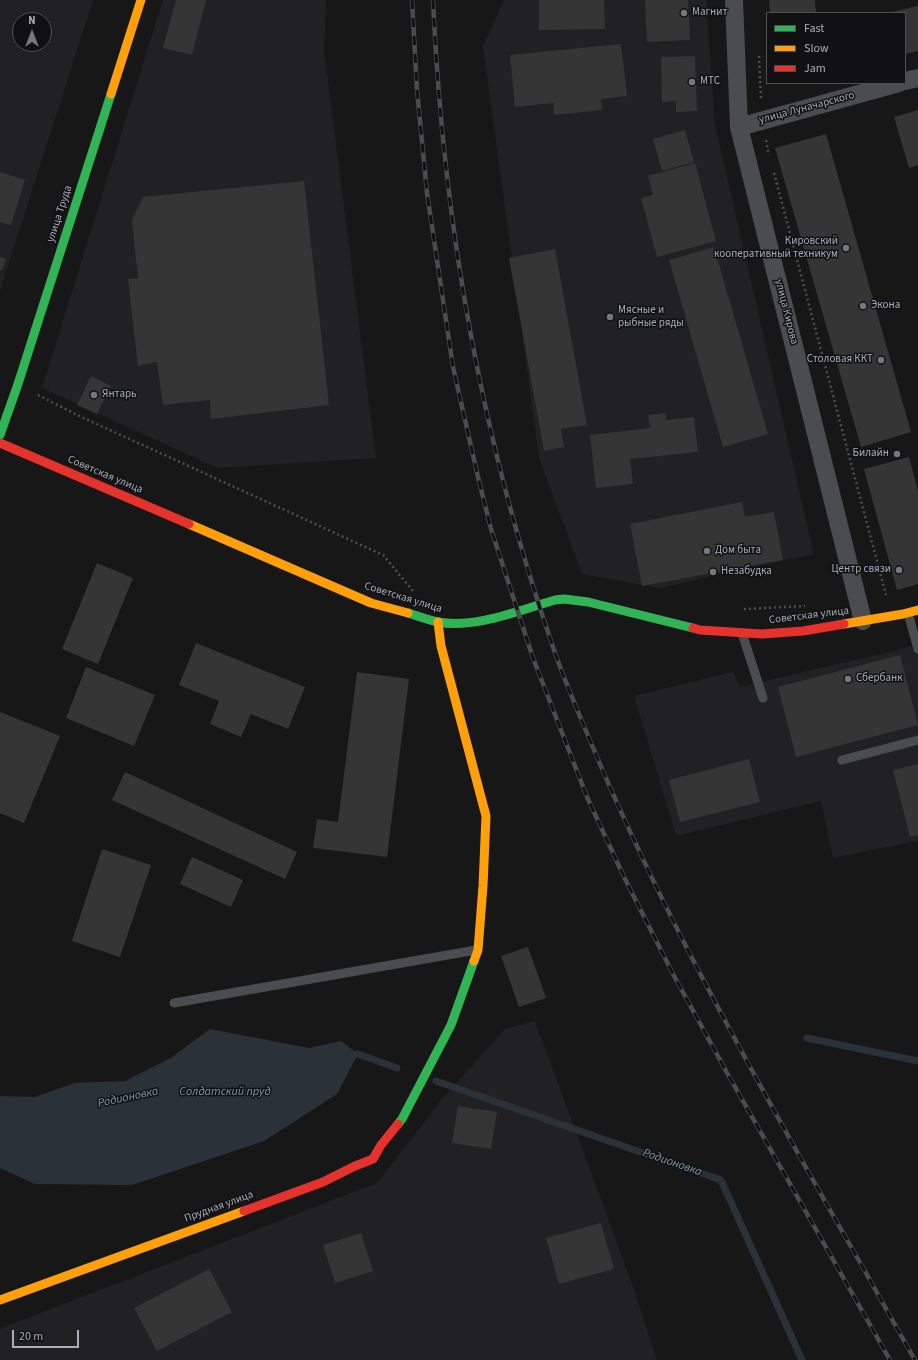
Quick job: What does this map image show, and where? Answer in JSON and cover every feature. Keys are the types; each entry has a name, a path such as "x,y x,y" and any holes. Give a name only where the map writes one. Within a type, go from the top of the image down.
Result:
{"street":[{"name":"улица Труда","path":"0,435 18,384 141,0"},
{"name":"улица Кирова","path":"734,0 739,126 863,621"},
{"path":"906,81 918,78"},
{"name":"улица Луначарского","path":"739,126 895,84"},
{"name":"Советская улица","path":"0,443 371,603 438,622 458,623 484,620 555,600 564,599 588,602 700,630 762,634 803,631 918,610"},
{"name":"Прудная улица","path":"0,1300 323,1182 374,1158 380,1145 402,1119 451,1025 478,950 483,886 486,816 441,646 438,622"}],"lane":[{"path":"908,612 918,649"},
{"path":"742,633 763,698"},
{"path":"842,760 918,740"},
{"path":"174,1003 478,950"}],"path":[{"path":"758,53 762,120 769,157"},
{"path":"773,172 887,600 859,603"},
{"path":"18,384 77,415 383,555 418,597"},
{"path":"742,609 807,606"}],"shaded area":[{"path":"0,0 93,0 0,291"},
{"path":"163,0 326,0 324,50 376,458 217,468 42,388"},
{"path":"504,0 706,0 715,125 814,555 783,560 660,588 582,574 539,458 483,46"},
{"path":"918,645 918,841 833,858 821,801 676,836 634,696 733,672 740,687"},
{"path":"535,1021 630,1278 657,1360 0,1360 0,1329 377,1183 442,1099 505,1029"}],"water":[{"name":"Солдатский пруд","path":"210,1029 309,1048 341,1041 358,1054 337,1094 264,1141 132,1185 35,1184 0,1168 0,1096 35,1097 75,1083 125,1081 171,1058"}],"building":[{"path":"176,0 206,0 192,55 163,48"},
{"path":"539,0 604,0 605,29 539,30"},
{"path":"645,0 688,0 690,40 647,42"},
{"path":"769,0 815,0 816,12 770,12"},
{"path":"918,6 918,51 906,54 906,12 892,12"},
{"path":"621,44 627,96 601,99 602,110 554,115 553,103 515,107 510,55"},
{"path":"695,56 697,111 676,112 676,101 662,102 661,57"},
{"path":"918,110 918,165 909,168 894,117"},
{"path":"685,130 694,162 662,171 653,139"},
{"path":"826,134 911,432 861,447 775,148"},
{"path":"695,163 716,241 657,257 641,198 653,195 648,176"},
{"path":"0,172 25,180 11,225 0,222"},
{"path":"304,181 329,405 211,419 210,400 163,405 157,362 138,366 128,279 138,278 132,220 143,197"},
{"path":"714,247 768,434 723,447 669,260"},
{"path":"555,249 587,425 561,429 564,447 544,451 509,258"},
{"path":"0,257 6,259 2,270 0,270"},
{"name":"Янтарь","path":"91,376 111,386 97,414 77,405"},
{"path":"666,413 666,420 694,417 698,452 630,459 633,484 596,488 590,435 650,428 648,415"},
{"path":"909,457 918,491 918,584 897,590 864,469"},
{"path":"742,502 745,517 774,512 783,560 642,586 630,524"},
{"path":"97,563 133,578 98,664 62,649"},
{"path":"196,643 305,687 288,729 251,714 241,737 210,724 219,701 179,685"},
{"path":"900,655 918,725 796,757 778,687"},
{"path":"86,667 155,695 134,746 66,718"},
{"path":"357,672 409,679 387,857 313,848 317,819 338,822"},
{"path":"0,712 60,736 24,823 0,813"},
{"path":"749,759 760,802 680,822 669,780"},
{"path":"918,764 918,835 910,837 893,770"},
{"path":"125,772 297,852 285,879 112,800"},
{"path":"102,849 151,865 120,957 72,941"},
{"path":"192,857 243,880 231,907 180,884"},
{"path":"528,947 546,998 519,1007 501,956"},
{"path":"458,1106 497,1112 491,1149 452,1143"},
{"path":"601,1223 614,1269 559,1284 546,1238"},
{"path":"361,1233 373,1271 335,1283 323,1245"},
{"path":"209,1269 232,1312 157,1351 134,1308"}],"waterway":[{"path":"807,1038 918,1061"},
{"name":"Родионовка","path":"350,1056 358,1054 397,1068"},
{"name":"Родионовка","path":"436,1081 721,1180 802,1360"}],"railway":[{"path":"412,0 417,90 427,193 453,367 491,529 533,658 587,797 625,879 673,974 726,1071 890,1360"},
{"path":"433,0 438,83 446,166 456,247 469,328 505,488 527,568 557,659 617,803 659,893 689,952 776,1114 915,1360"}],"traffic: fast":[{"path":"0,435 18,384 111,94"},
{"path":"408,613 438,622 467,623 482,621 555,600 564,599 588,602 693,628"},
{"path":"398,1124 451,1025 474,961"}],"traffic: slow":[{"path":"111,94 141,0"},
{"path":"189,524 371,603 408,613"},
{"path":"844,624 918,610"},
{"path":"438,622 441,646 486,816 478,950 474,961"},
{"path":"0,1300 244,1211"}],"traffic: jam":[{"path":"0,443 189,524"},
{"path":"693,628 700,630 762,634 803,631 844,624"},
{"path":"244,1211 323,1182 373,1159 381,1145 398,1124"}],"place":[{"name":"Магнит","path":"684,13"},
{"name":"МТС","path":"692,82"},
{"name":"Кировский кооперативный техникум","path":"846,248"},
{"name":"Экона","path":"863,306"},
{"name":"Мясные и рыбные ряды","path":"610,317"},
{"name":"Столовая ККТ","path":"881,360"},
{"name":"Янтарь","path":"94,395"},
{"name":"Билайн","path":"897,454"},
{"name":"Дом быта","path":"707,551"},
{"name":"Центр связи","path":"899,570"},
{"name":"Незабудка","path":"713,572"},
{"name":"Сбербанк","path":"848,679"}]}
